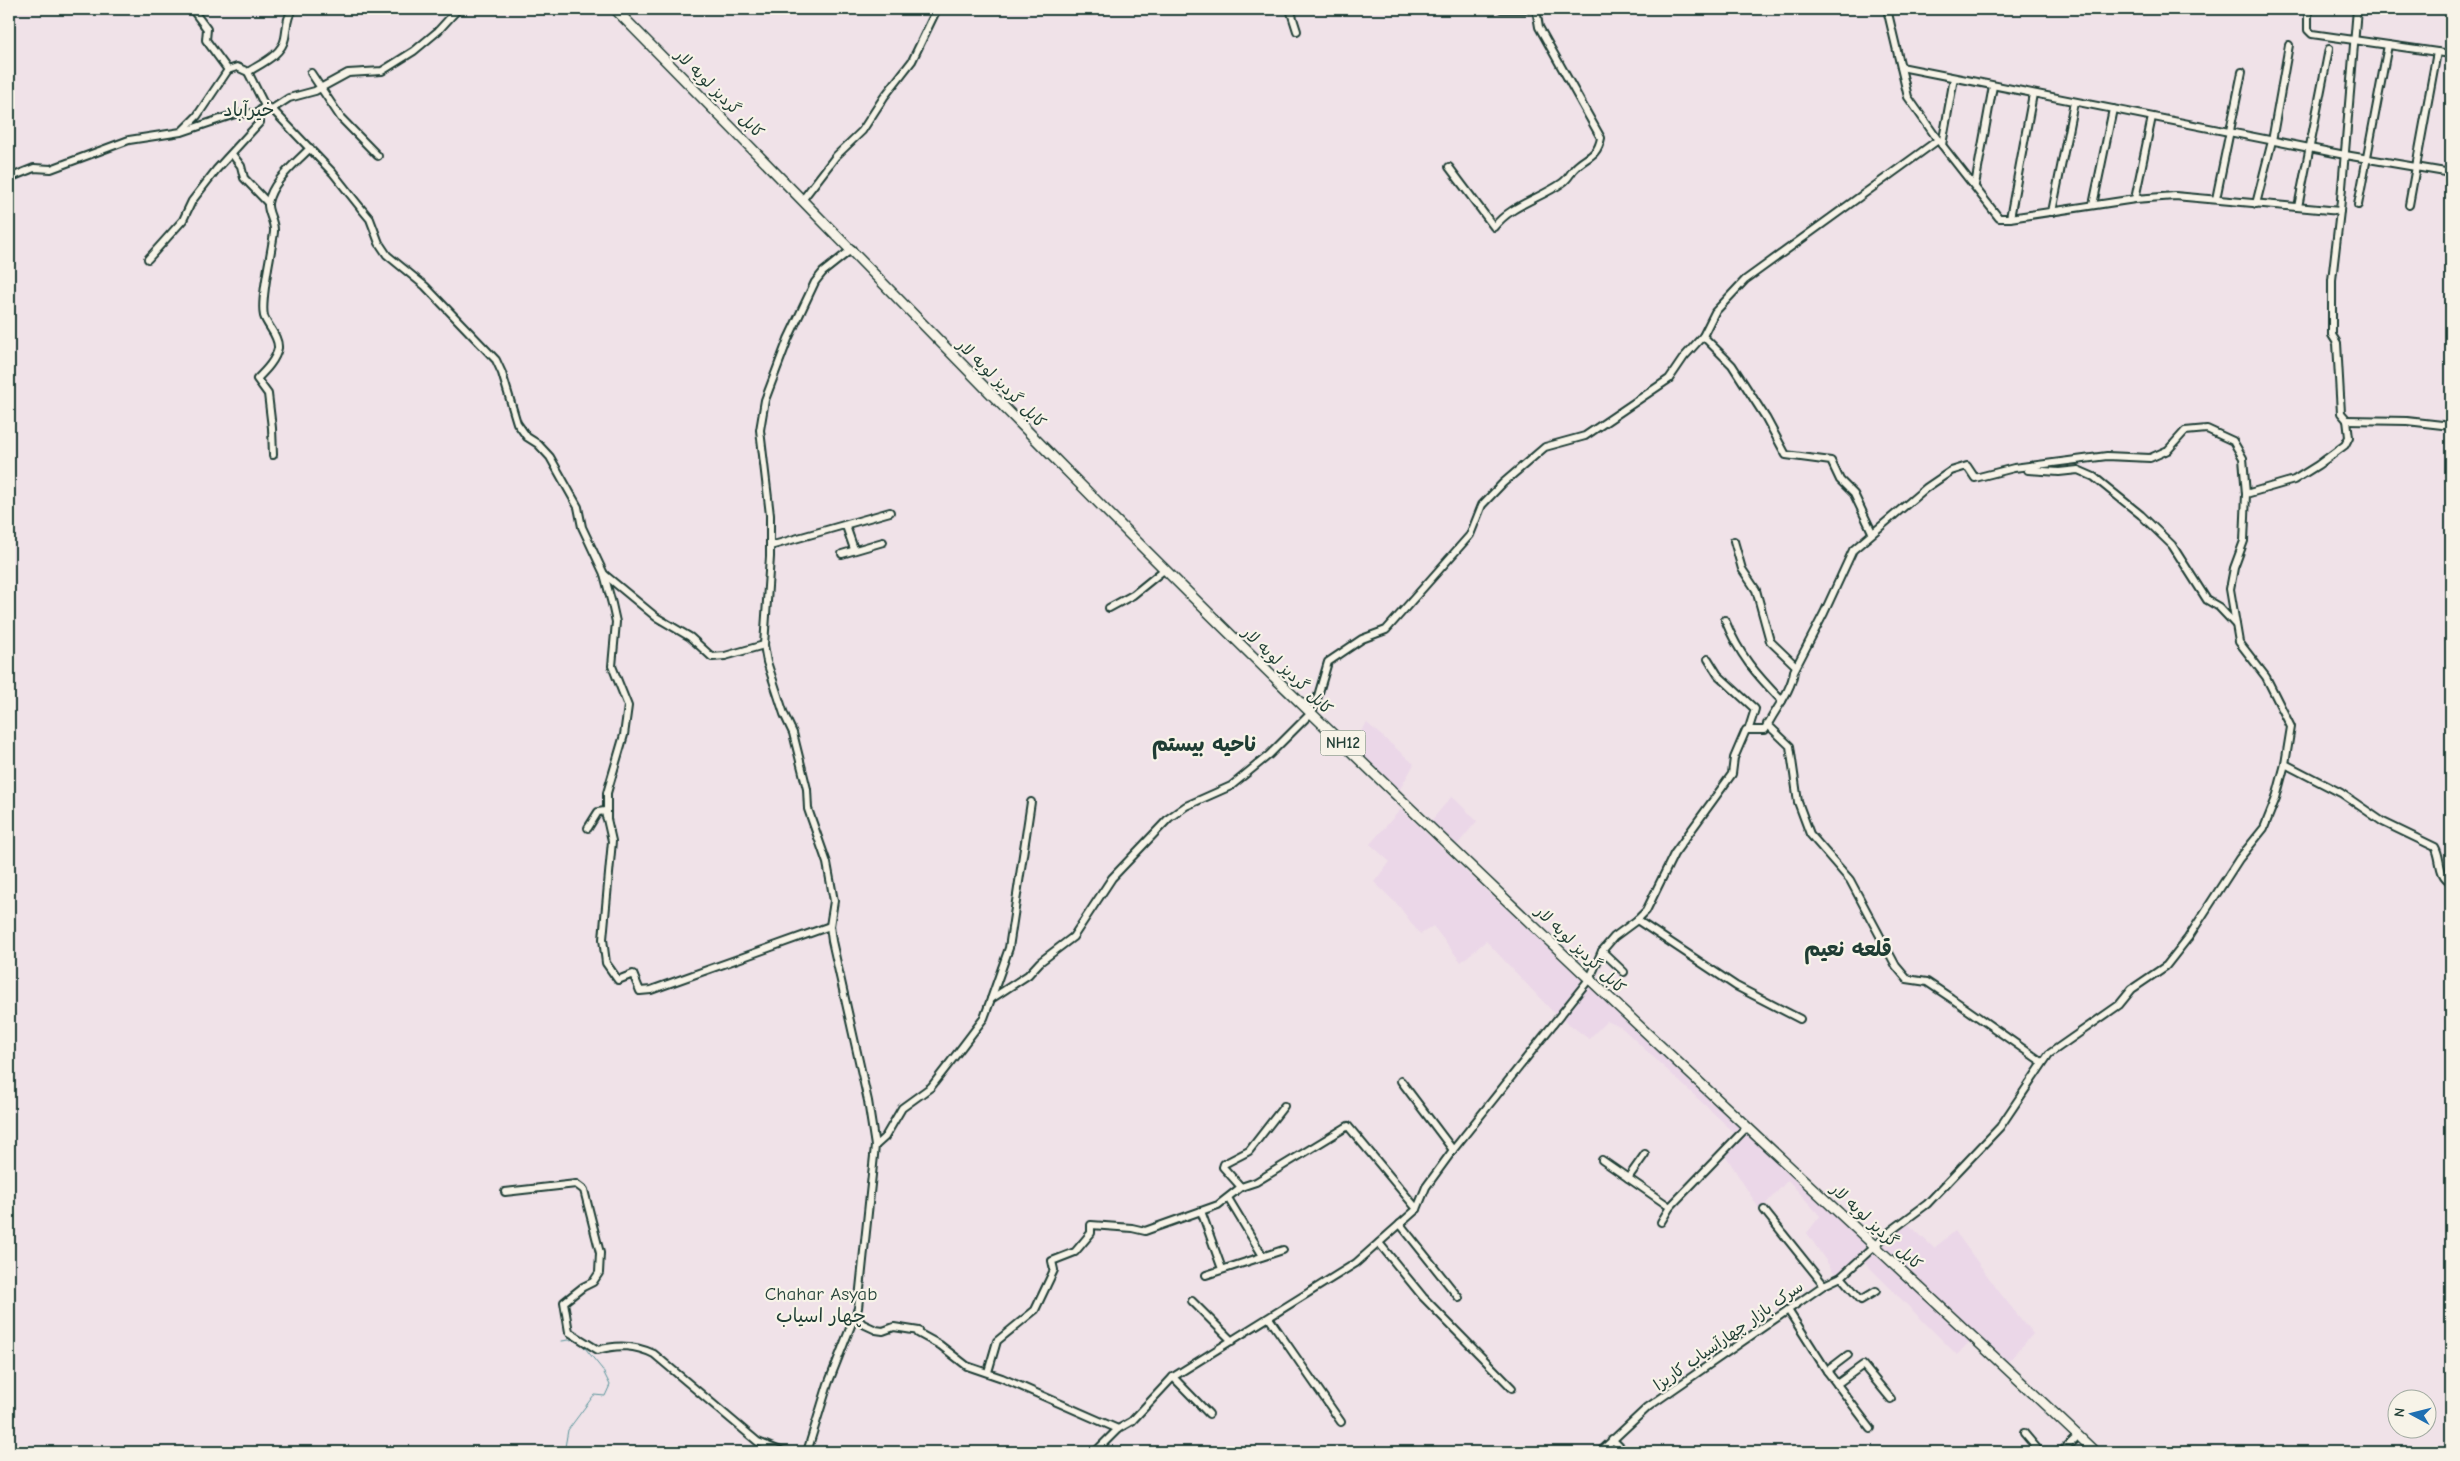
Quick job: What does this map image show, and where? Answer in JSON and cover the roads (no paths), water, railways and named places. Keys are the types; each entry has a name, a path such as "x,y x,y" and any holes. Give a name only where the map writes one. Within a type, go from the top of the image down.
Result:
{"highway":[{"name":"کابل گردیز لویه لار","path":"615,9 1165,569 1311,713 1747,1127 2095,1452"}],"street":[{"path":"192,9 207,29 206,40 228,70"},
{"path":"248,72 268,62 285,41 284,32 289,14 293,9"},
{"path":"272,109 289,98 320,88 348,73 382,71 438,31 458,9"},
{"path":"803,199 836,156 862,131 884,97 912,62 937,9"},
{"path":"1290,9 1297,31"},
{"path":"1449,167 1494,227 1513,209 1536,199 1563,183 1574,170 1598,149 1601,138 1539,27 1535,9 1501,9"},
{"path":"1888,9 1908,97 1940,143 1975,185 1999,218 2010,218 2135,199 2175,196 2340,211"},
{"path":"2308,9 2308,30 2312,34 2451,54"},
{"path":"2246,494 2294,480 2318,466 2345,445 2349,437 2347,420 2341,413 2337,343 2332,334 2332,280 2340,211 2357,9"},
{"path":"2256,204 2272,141 2289,45"},
{"path":"2358,205 2388,45"},
{"path":"2298,207 2329,49"},
{"path":"2408,205 2437,52"},
{"path":"180,132 197,116 228,70 237,67 248,72 265,106 272,109 310,148 370,219 379,243 387,255 425,286 496,360 502,373 517,423 527,437 538,444 550,457 578,507 582,527 604,574 616,622 612,666 628,706 624,735 609,783 607,819"},
{"path":"1901,67 2345,156 2451,173"},
{"path":"2216,199 2242,72"},
{"path":"311,73 341,118 378,156"},
{"path":"991,999 1028,975 1040,962 1073,937 1112,878 1169,818 1186,806 1231,786 1269,755 1311,713 1315,706 1328,662 1362,639 1386,630 1470,535 1482,505 1503,483 1546,447 1585,436 1670,380 1684,357 1703,336 1715,312 1745,280 1940,143 1954,78"},
{"path":"1975,185 1993,86"},
{"path":"2010,218 2033,94"},
{"path":"2052,212 2074,102"},
{"path":"9,178 34,168 51,169 129,140 180,132 236,114 256,113 265,106"},
{"path":"2093,205 2113,109"},
{"path":"148,259 183,220 198,192 260,122 256,113"},
{"path":"2135,199 2152,117"},
{"path":"273,455 268,394 257,379 268,368 278,347 276,337 264,315 267,269 274,230 274,221 268,212 268,203 281,178 310,148"},
{"path":"232,154 241,166 244,178 268,203"},
{"path":"807,1452 828,1384 858,1308 875,1146 830,926 834,901 827,863 808,809 807,789 793,733 784,714 767,662 764,645 770,515 760,430 765,400 788,339 815,282 852,249"},
{"path":"1703,336 1732,365 1766,418 1786,455 1831,461 1840,480 1854,494 1872,532"},
{"path":"2347,420 2406,421 2451,426"},
{"name":"سرک بازار چهارآسیاب کاریزا","path":"1600,1452 1648,1407 1824,1285 1840,1277 1892,1230 1927,1204 2000,1127 2049,1054 2119,1005 2132,989 2166,966 2188,938 2239,859 2264,828 2285,764 2291,727 2266,677 2239,642 2230,589 2234,568 2244,540 2246,494 2243,458 2233,441 2207,429 2185,431 2168,450 2150,458 2107,456 2014,468"},
{"path":"1750,728 1765,730 1782,701 1792,681 1796,666 1824,613 1852,550 1872,532 1951,471 1966,466 1975,478 2014,468 2058,472 2078,470 2094,477 2141,515 2172,545 2207,600 2219,607 2236,625"},
{"path":"770,546 890,512"},
{"path":"846,526 854,549"},
{"path":"1734,541 1742,569 1756,590 1770,641 1796,666"},
{"path":"842,554 883,542"},
{"path":"1109,608 1133,595 1165,569"},
{"path":"604,574 656,617 690,637 712,657 725,656 764,645"},
{"path":"1725,620 1736,648 1760,679 1782,701"},
{"path":"1096,1452 1118,1429 1132,1421 1174,1377 1356,1263 1417,1209 1426,1187 1453,1150 1590,978 1602,952 1614,937 1646,911 1663,880 1674,854 1732,774 1734,758 1746,730 1750,728 1754,709 1718,675 1708,659"},
{"path":"1768,724 1790,746 1798,802 1810,834 1850,880 1896,966 1907,979 1927,982 2002,1032 2042,1062"},
{"path":"2285,764 2341,793 2377,819 2435,847 2444,878 2451,882"},
{"path":"875,1146 885,1137 902,1108 931,1087 978,1026 991,999 1009,948 1031,802"},
{"path":"588,828 598,812 605,811 612,841 603,940 606,963 618,980 633,974 640,991 651,990 830,926"},
{"path":"1637,920 1736,986 1800,1019"},
{"path":"1602,952 1624,972"},
{"path":"1400,1081 1453,1150"},
{"path":"1241,1187 1223,1167 1224,1164 1249,1151 1284,1106"},
{"path":"988,1372 997,1342 1035,1310 1054,1270 1052,1261 1075,1252 1091,1233 1091,1226 1132,1228 1145,1231 1218,1205 1241,1187 1256,1182 1348,1126 1417,1209"},
{"path":"1661,1222 1670,1207 1747,1127"},
{"path":"1628,1178 1645,1154"},
{"path":"1602,1160 1670,1207"},
{"path":"505,1192 576,1184 584,1190 600,1253 599,1273 593,1282 583,1287 564,1302 569,1332 598,1350 613,1345 641,1347 654,1354 758,1442 783,1452"},
{"path":"1228,1198 1263,1256"},
{"path":"1764,1210 1824,1285"},
{"path":"1201,1211 1222,1270"},
{"path":"1400,1224 1459,1298"},
{"path":"1379,1243 1423,1297 1512,1388"},
{"path":"1206,1275 1283,1250"},
{"path":"1840,1277 1861,1300 1876,1290"},
{"path":"1192,1301 1232,1340"},
{"path":"1788,1310 1827,1371 1871,1429"},
{"path":"855,1316 864,1324 876,1330 883,1331 894,1327 919,1331 918,1333 940,1345 967,1366 988,1372 1118,1429"},
{"path":"1268,1318 1341,1422"},
{"path":"1827,1371 1848,1355"},
{"path":"1837,1384 1864,1365 1891,1399"},
{"path":"1174,1377 1209,1414"},
{"path":"2024,1433 2040,1452"},
{"path":"2061,1452 2078,1436"},
{"path":"1612,1439 1625,1452"}],"waterway":[{"path":"562,1341 576,1339"},
{"path":"573,1452 565,1447 568,1430 594,1395 605,1396 610,1385 602,1369 581,1343"}],"district":[{"name":"خیرآباد","path":"249,109"},
{"name":"ناحیه بیستم","path":"1204,744"},
{"name":"قلعه نعيم","path":"1848,949"},
{"name":"Chahar Asyab چهار اسیاب","path":"821,1304"}]}
